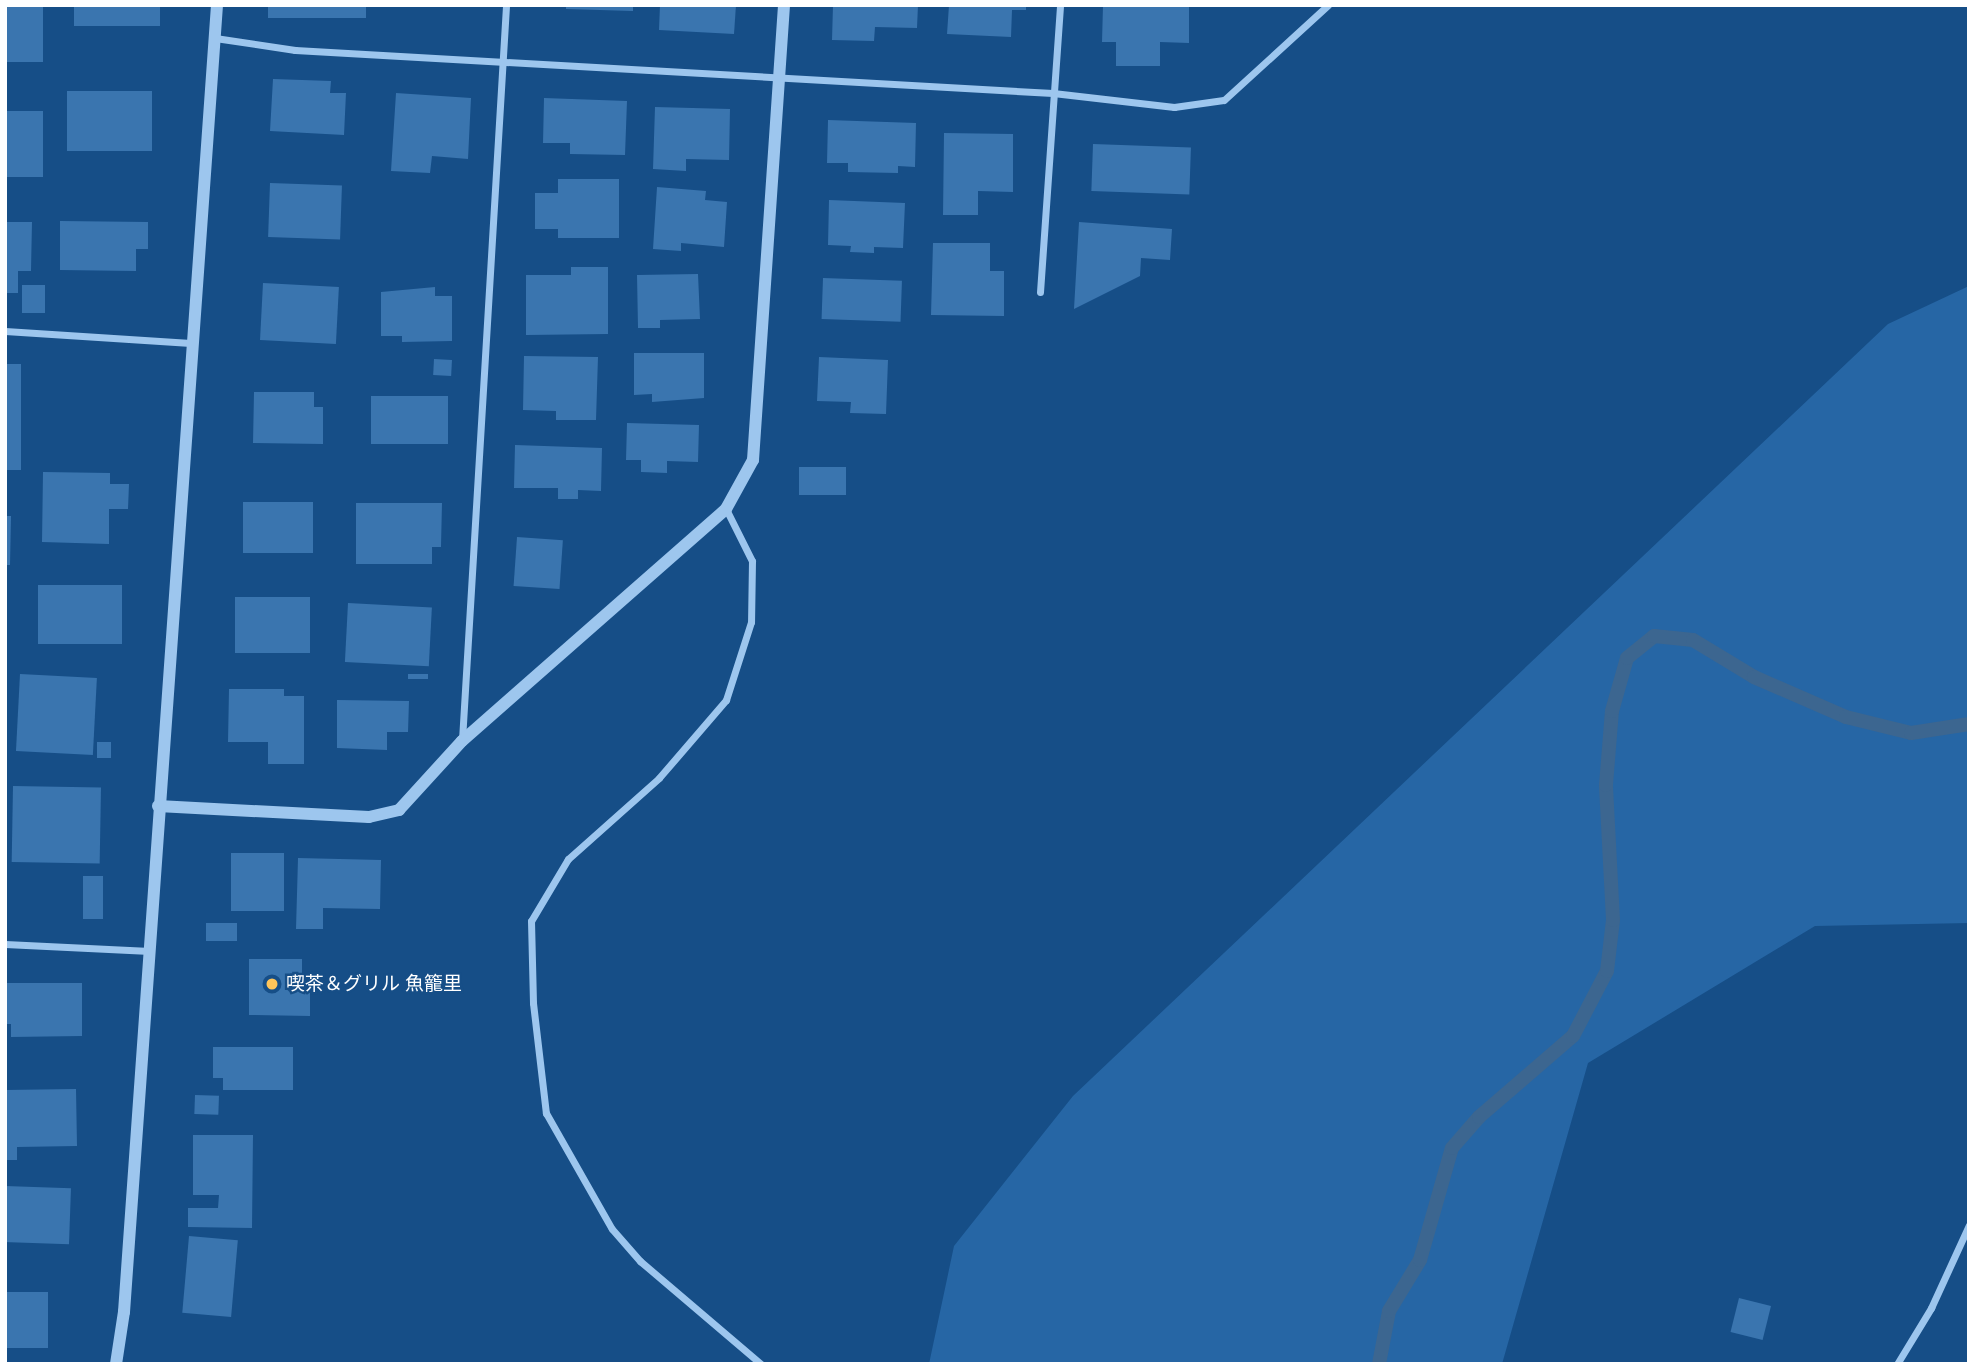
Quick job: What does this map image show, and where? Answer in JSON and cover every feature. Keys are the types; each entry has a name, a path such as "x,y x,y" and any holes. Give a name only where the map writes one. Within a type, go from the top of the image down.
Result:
{"street":[{"path":"116,1364 124,1312 217,5"},
{"path":"461,741 506,5"},
{"path":"158,806 369,817 398,810 461,741 726,509 753,460 784,5"},
{"path":"1040,292 1060,5"},
{"path":"215,38 295,50 502,59 1054,93 1174,107 1224,100 1328,5"},
{"path":"5,331 191,343"},
{"path":"726,509 751,561 751,622 726,700 659,778 568,859 531,921 533,1003 546,1113 611,1229 640,1261 761,1364"},
{"path":"5,944 150,951"},
{"path":"1898,1364 1931,1308 1969,1225"}],"shaded area":[{"path":"1969,286 1969,923 1815,926 1588,1063 1502,1364 929,1364 954,1246 1073,1096 1888,324"}],"building":[{"path":"5,5 43,5 43,62 5,62"},
{"path":"74,5 160,5 160,26 74,26"},
{"path":"268,5 366,5 366,18 268,18"},
{"path":"566,5 633,5 633,11 566,9"},
{"path":"660,5 736,5 734,34 659,30"},
{"path":"833,5 918,5 917,28 875,27 874,41 832,40"},
{"path":"949,5 1026,5 1026,10 1012,10 1011,37 947,34"},
{"path":"1103,5 1189,5 1189,43 1160,42 1160,66 1116,66 1116,42 1102,42"},
{"path":"273,79 331,81 330,93 346,93 344,135 270,131"},
{"path":"67,91 152,91 152,151 67,151"},
{"path":"396,93 471,98 468,159 432,156 430,173 391,171"},
{"path":"544,98 627,101 625,155 570,154 570,143 543,143"},
{"path":"655,107 730,109 729,160 686,159 686,171 653,169"},
{"path":"5,111 43,111 43,177 5,177"},
{"path":"828,120 916,123 915,167 898,166 898,173 848,172 848,163 827,163"},
{"path":"944,133 1013,134 1013,192 978,191 978,215 943,215"},
{"path":"1093,144 1191,147 1189,194 1091,191"},
{"path":"558,179 619,179 619,238 558,238 558,229 535,229 535,193 558,193"},
{"path":"270,183 342,186 340,239 268,237"},
{"path":"657,187 706,191 705,200 727,202 724,247 681,243 681,251 653,249"},
{"path":"829,200 905,203 903,248 874,247 874,253 850,252 851,246 828,245"},
{"path":"60,221 148,222 148,249 136,249 136,271 60,270"},
{"path":"5,222 32,222 31,271 18,271 18,293 5,293"},
{"path":"1079,222 1172,229 1170,260 1141,258 1140,276 1074,309"},
{"path":"933,243 990,243 990,271 1004,271 1004,316 931,315"},
{"path":"571,267 608,267 608,334 526,335 526,275 571,275"},
{"path":"698,274 700,319 660,320 660,328 638,328 637,275"},
{"path":"823,278 902,281 901,322 822,319"},
{"path":"263,283 339,287 336,344 260,340"},
{"path":"22,285 45,285 45,313 22,313"},
{"path":"435,287 435,296 452,296 452,341 402,342 402,336 381,336 381,292"},
{"path":"634,353 704,353 704,398 652,402 652,394 634,395"},
{"path":"524,356 598,357 596,420 556,420 556,411 523,410"},
{"path":"819,357 888,360 886,414 850,413 851,402 817,401"},
{"path":"434,359 452,360 451,376 433,375"},
{"path":"5,364 21,364 21,470 5,470"},
{"path":"254,392 314,392 314,407 323,407 323,444 253,443"},
{"path":"371,396 448,396 448,444 371,444"},
{"path":"627,423 699,425 698,462 667,461 667,473 641,472 641,460 626,460"},
{"path":"515,445 602,448 601,491 578,490 578,499 558,499 558,488 514,488"},
{"path":"799,467 846,467 846,495 799,495"},
{"path":"43,472 110,473 110,484 129,484 128,509 109,509 109,544 42,542"},
{"path":"243,502 313,502 313,553 243,553"},
{"path":"356,503 442,503 441,547 432,547 432,564 356,564"},
{"path":"5,516 11,516 10,565 5,565"},
{"path":"517,537 563,540 559,589 514,586"},
{"path":"38,585 122,585 122,644 38,644"},
{"path":"235,597 310,597 310,653 235,653"},
{"path":"348,603 432,607 429,666 345,662"},
{"path":"20,674 97,678 93,755 16,751"},
{"path":"408,674 428,674 428,679 408,679"},
{"path":"229,689 284,689 284,696 304,696 304,764 268,764 268,742 228,742"},
{"path":"337,700 409,701 408,732 387,732 387,750 337,748"},
{"path":"97,742 111,742 111,758 97,758"},
{"path":"13,786 101,788 100,864 12,862"},
{"path":"231,853 284,853 284,911 231,911"},
{"path":"298,858 381,860 380,909 323,908 323,929 296,929"},
{"path":"83,876 103,876 103,919 83,919"},
{"path":"206,923 237,923 237,941 206,941"},
{"path":"249,959 302,959 302,987 310,987 310,1016 249,1015"},
{"path":"5,983 82,983 82,1036 11,1037 11,1024 5,1024"},
{"path":"213,1047 293,1047 293,1090 223,1090 223,1078 213,1078"},
{"path":"76,1089 77,1146 17,1147 17,1160 5,1160 5,1090"},
{"path":"195,1095 219,1096 218,1115 194,1114"},
{"path":"193,1135 253,1135 252,1228 188,1227 188,1208 218,1208 219,1195 193,1195"},
{"path":"5,1186 71,1188 69,1244 5,1242"},
{"path":"189,1236 238,1240 231,1317 182,1313"},
{"path":"5,1292 48,1292 48,1348 5,1348"},
{"path":"1739,1298 1771,1306 1763,1340 1731,1332"}],"waterway":[{"path":"1379,1364 1389,1311 1420,1260 1452,1148 1479,1117 1573,1036 1607,971 1613,920 1606,785 1612,711 1627,658 1654,636 1693,640 1754,677 1846,717 1911,733 1969,724"}],"place":[{"name":"喫茶＆グリル 魚籠里","path":"272,984"}]}
